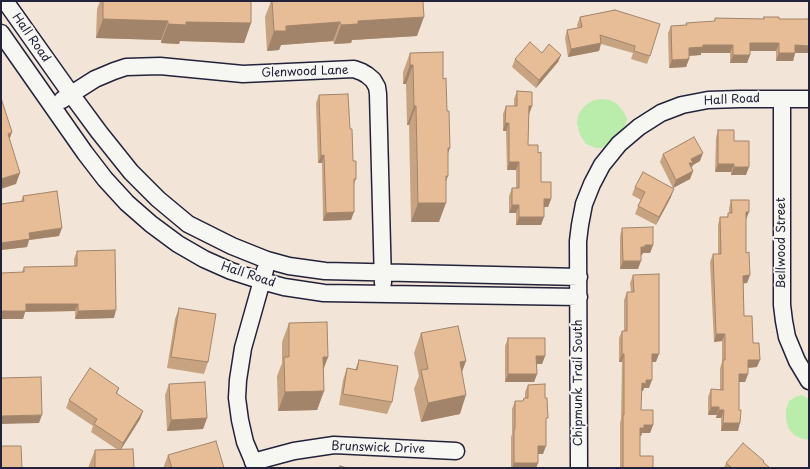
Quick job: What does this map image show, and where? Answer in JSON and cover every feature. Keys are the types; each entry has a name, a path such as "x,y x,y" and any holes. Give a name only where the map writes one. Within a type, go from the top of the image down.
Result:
{"street":[{"name":"Hall Road","path":"5,1 71,94 131,172 158,199 188,224 232,246 267,260 289,266 325,271 579,277"},
{"name":"Hall Road","path":"1,33 85,153 105,179 127,203 151,224 178,244 204,259 231,270 262,281 291,288 324,293 579,298 578,241 584,204 602,165 619,144 639,127 661,113 682,105 708,100 809,99"},
{"name":"Glenwood Lane","path":"53,107 95,79 126,67 160,66 243,74 354,70 368,75 377,87 378,94 383,294"},
{"name":"Bellwood Street","path":"782,99 782,305 787,337 797,361 809,381"},
{"name":"Brunswick Drive","path":"267,260 242,348 238,380 237,398 240,420 245,442 255,465 294,451 334,445 456,451"},
{"name":"Chipmunk Trail South","path":"579,298 580,468"}],"green space":[{"path":"594,100 610,100 617,104 624,112 627,119 625,126 609,144 603,148 596,148 586,144 580,135 577,124 578,116 587,104"},
{"path":"802,395 809,399 809,440 794,435 789,429 786,420 786,410 789,401"}],"building":[{"path":"103,1 251,1 251,23 186,22 186,25 168,24 168,21 103,19"},
{"path":"272,1 423,1 424,17 358,21 358,24 341,25 340,22 286,26 286,31 274,31"},
{"path":"615,10 660,24 650,56 634,51 635,46 600,35 601,43 571,49 567,30 582,27 580,17"},
{"path":"764,17 779,17 779,19 809,18 809,46 795,45 795,53 779,53 779,43 750,43 750,55 733,55 733,45 703,45 703,47 689,48 689,59 672,60 671,26 687,25 686,23 715,21 715,18 764,19"},
{"path":"530,42 542,53 549,44 561,55 539,80 515,59"},
{"path":"443,52 443,79 446,78 450,148 448,148 446,203 418,203 416,106 414,106 413,65 410,65 410,53"},
{"path":"517,91 532,92 532,106 529,106 528,145 538,145 538,153 541,152 541,182 551,182 551,199 544,199 544,217 519,217 519,205 512,205 512,188 519,188 519,162 509,162 509,123 505,123 506,106 517,106"},
{"path":"348,94 350,129 352,129 353,161 356,161 356,179 354,179 354,212 326,213 324,155 321,156 319,95"},
{"path":"1,98 12,132 8,134 20,173 1,179"},
{"path":"718,130 734,130 734,141 749,141 749,167 734,167 734,164 718,164"},
{"path":"694,137 703,153 691,159 693,163 689,163 693,171 676,180 663,154"},
{"path":"643,172 674,189 659,217 638,206 645,192 635,187"},
{"path":"57,191 62,228 29,233 30,239 1,243 1,204 24,201 23,196"},
{"path":"731,200 749,200 749,212 746,212 746,253 749,252 750,275 743,276 744,316 752,316 753,343 759,343 760,360 748,360 748,374 739,374 739,410 741,410 740,423 723,423 724,410 719,410 719,407 711,407 711,389 723,390 723,360 725,360 725,334 716,334 713,254 721,254 720,217 728,217 728,213 732,213"},
{"path":"653,227 653,245 645,245 645,247 641,247 641,261 623,261 622,228"},
{"path":"115,250 116,310 78,311 78,304 26,304 26,311 1,311 1,273 24,272 24,267 77,266 77,251"},
{"path":"659,274 659,354 652,354 652,380 646,380 646,384 642,383 641,410 653,410 653,425 644,425 644,428 640,428 640,456 653,456 653,468 623,468 624,354 622,354 622,331 627,331 627,292 634,292 633,275"},
{"path":"179,308 216,314 208,362 171,357"},
{"path":"327,322 328,357 323,357 324,391 285,392 284,357 289,357 289,323"},
{"path":"458,326 466,361 460,362 466,395 428,403 421,370 428,369 421,333"},
{"path":"508,338 545,338 545,356 536,356 537,374 508,374"},
{"path":"359,360 398,366 392,402 343,394 347,368 357,370"},
{"path":"90,368 119,388 116,393 143,411 123,443 94,424 97,419 69,400"},
{"path":"41,377 42,415 1,416 1,378"},
{"path":"205,382 207,418 171,420 169,384"},
{"path":"545,384 545,398 547,398 548,418 546,418 546,446 538,446 538,463 514,463 515,401 523,401 524,398 528,398 528,385"},
{"path":"216,441 224,468 172,468 168,455"},
{"path":"743,443 770,468 732,468 726,463"},
{"path":"1,446 21,446 22,468 1,468"},
{"path":"133,449 134,468 95,468 95,450"}]}
